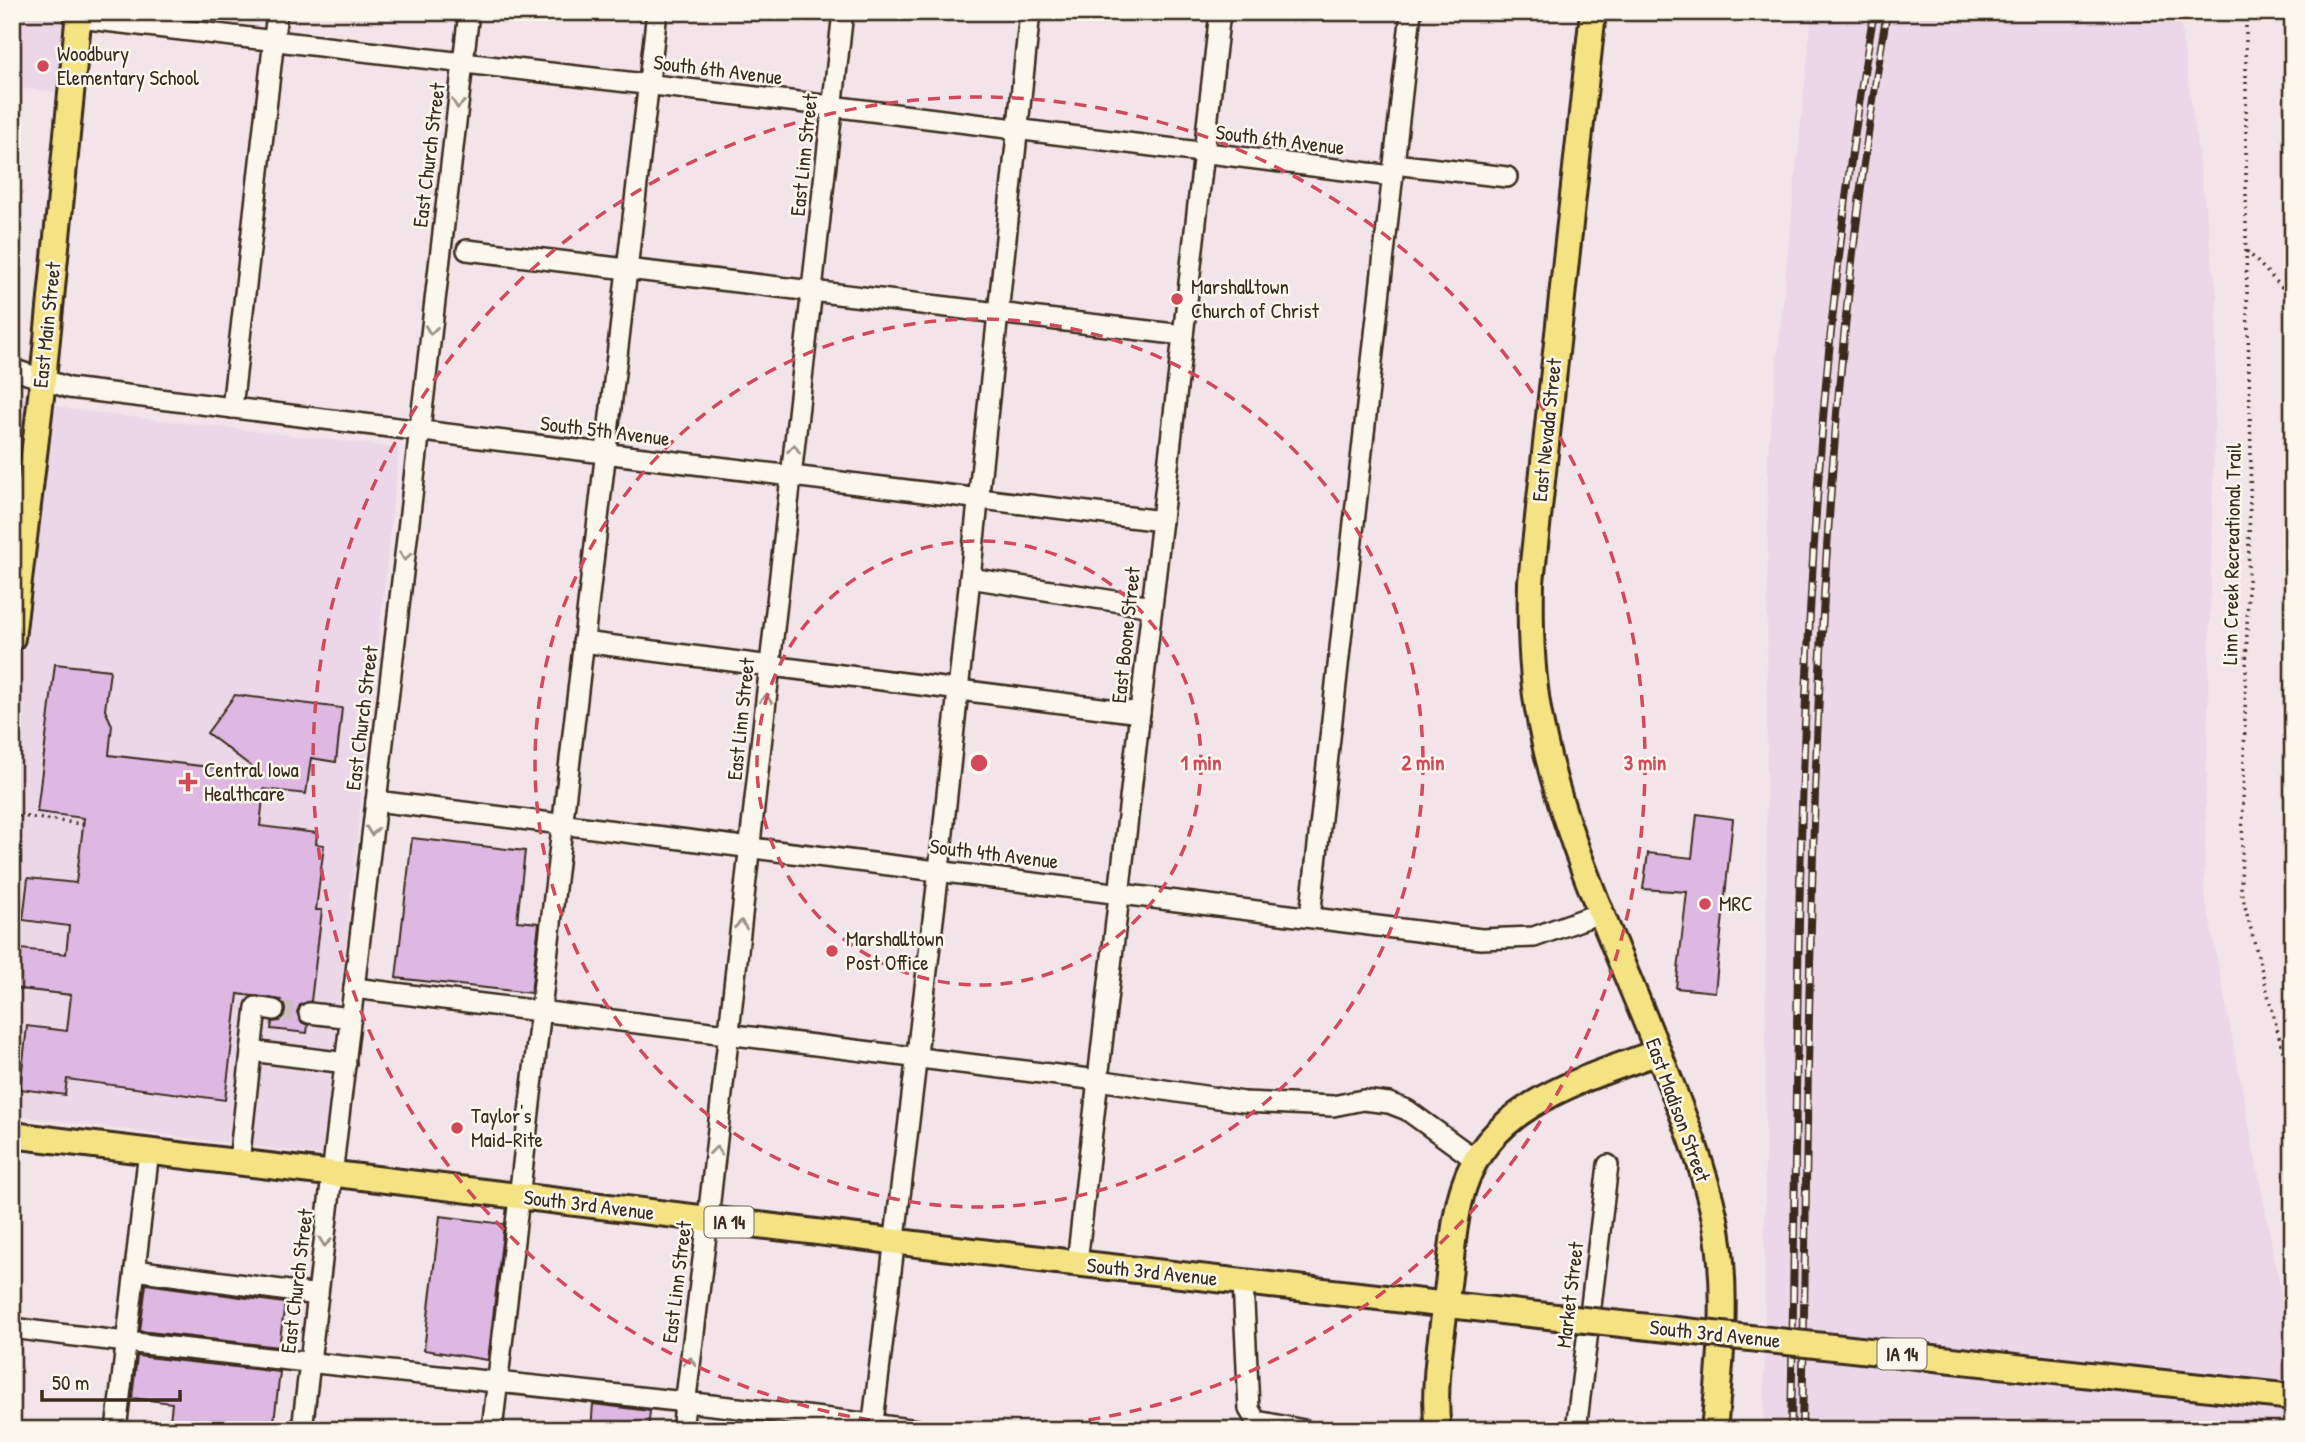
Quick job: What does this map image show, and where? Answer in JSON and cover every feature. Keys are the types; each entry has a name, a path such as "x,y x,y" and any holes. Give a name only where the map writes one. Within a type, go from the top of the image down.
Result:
{"main road":[{"name":"East Nevada Street","path":"1575,844 1553,774 1538,709 1530,646 1531,582 1593,12"},
{"name":"East Main Street","path":"12,638 43,380 79,15"},
{"name":"East Madison Street","path":"1575,844 1689,1127 1704,1173 1721,1258 1722,1336 1714,1430"},
{"path":"1438,1430 1436,1404 1456,1221 1464,1186 1476,1160 1498,1130 1523,1109 1658,1052"},
{"name":"South 3rd Avenue","path":"12,1135 1077,1263 2293,1397"}],"street":[{"path":"232,408 276,12"},
{"name":"East Church Street","path":"302,1430 469,12"},
{"path":"492,1430 657,12"},
{"name":"East Linn Street","path":"682,1430 729,1035 843,12"},
{"path":"872,1427 939,870 1030,12"},
{"name":"East Boone Street","path":"1077,1263 1220,12"},
{"path":"1310,917 1411,12"},
{"name":"South 6th Avenue","path":"79,15 833,106 1204,154 1507,177"},
{"path":"467,250 1183,335"},
{"name":"South 5th Avenue","path":"12,369 69,388 1162,521"},
{"path":"970,578 1152,607"},
{"path":"583,642 1140,713"},
{"name":"South 4th Avenue","path":"376,801 1480,939 1534,937 1603,912"},
{"path":"354,988 1098,1080 1244,1102 1333,1106 1363,1100 1389,1103 1407,1110 1476,1160"},
{"path":"239,1162 256,1007 274,1010"},
{"path":"309,1013 351,1018"},
{"path":"251,1051 346,1063"},
{"path":"116,1430 149,1152"},
{"name":"Market Street","path":"1576,1430 1608,1165"},
{"path":"135,1270 318,1295"},
{"path":"1243,1282 1249,1409 1256,1421 1304,1430"},
{"path":"12,1328 126,1343 685,1401 872,1427 917,1430"}],"path":[{"name":"Linn Creek Recreational Trail","path":"2246,12 2246,250 2251,452 2241,891 2293,1090"},
{"path":"2246,250 2293,299"},
{"path":"12,815 83,824"}],"shaded area":[{"name":"Woodbury Elementary School","path":"12,12 79,12 70,94 12,87"},
{"path":"1812,12 2179,12 2217,296 2204,891 2293,1354 2284,1426 2293,1430 1764,1430 1768,453"},
{"name":"Central Iowa Healthcare","path":"12,390 71,410 399,448 323,1155 12,1115"}],"building":[{"path":"55,664 110,670 105,710 112,725 109,755 260,773 207,733 235,695 342,708 336,762 311,758 306,794 264,789 260,826 317,833 316,844 324,845 316,910 322,910 311,1001 300,1005 297,1012 301,1022 308,1025 307,1033 271,1029 272,1022 279,1021 286,1013 281,1000 238,994 225,1100 67,1079 65,1095 20,1089 27,1026 67,1031 71,995 12,988 12,948 66,954 69,926 23,920 28,878 76,883 84,818 37,812"},
{"name":"MRC","path":"1697,814 1733,819 1715,992 1676,988 1687,892 1643,889 1648,853 1692,858"},
{"path":"412,838 525,851 517,921 539,923 531,993 396,978"},
{"path":"440,1216 504,1224 488,1360 424,1350"},
{"path":"146,1284 285,1303 279,1347 140,1331"},
{"path":"137,1356 280,1372 273,1430 169,1430 172,1403 132,1398"},
{"path":"593,1404 650,1411 648,1430 591,1430"}],"tunnel":[{"path":"274,1010 309,1013"}],"railway":[{"path":"1791,1430 1800,897 1814,541 1828,364 1847,188 1874,12"},
{"path":"1802,1430 1812,897 1827,542 1841,364 1861,188 1887,12"}],"place":[{"name":"Woodbury Elementary School","path":"43,66"},
{"name":"Marshalltown Church of Christ","path":"1177,299"},
{"name":"Central Iowa Healthcare","path":"188,782"},
{"name":"MRC","path":"1705,904"},
{"name":"Marshalltown Post Office","path":"832,951"},
{"name":"Taylor's Maid-Rite","path":"457,1128"}]}
